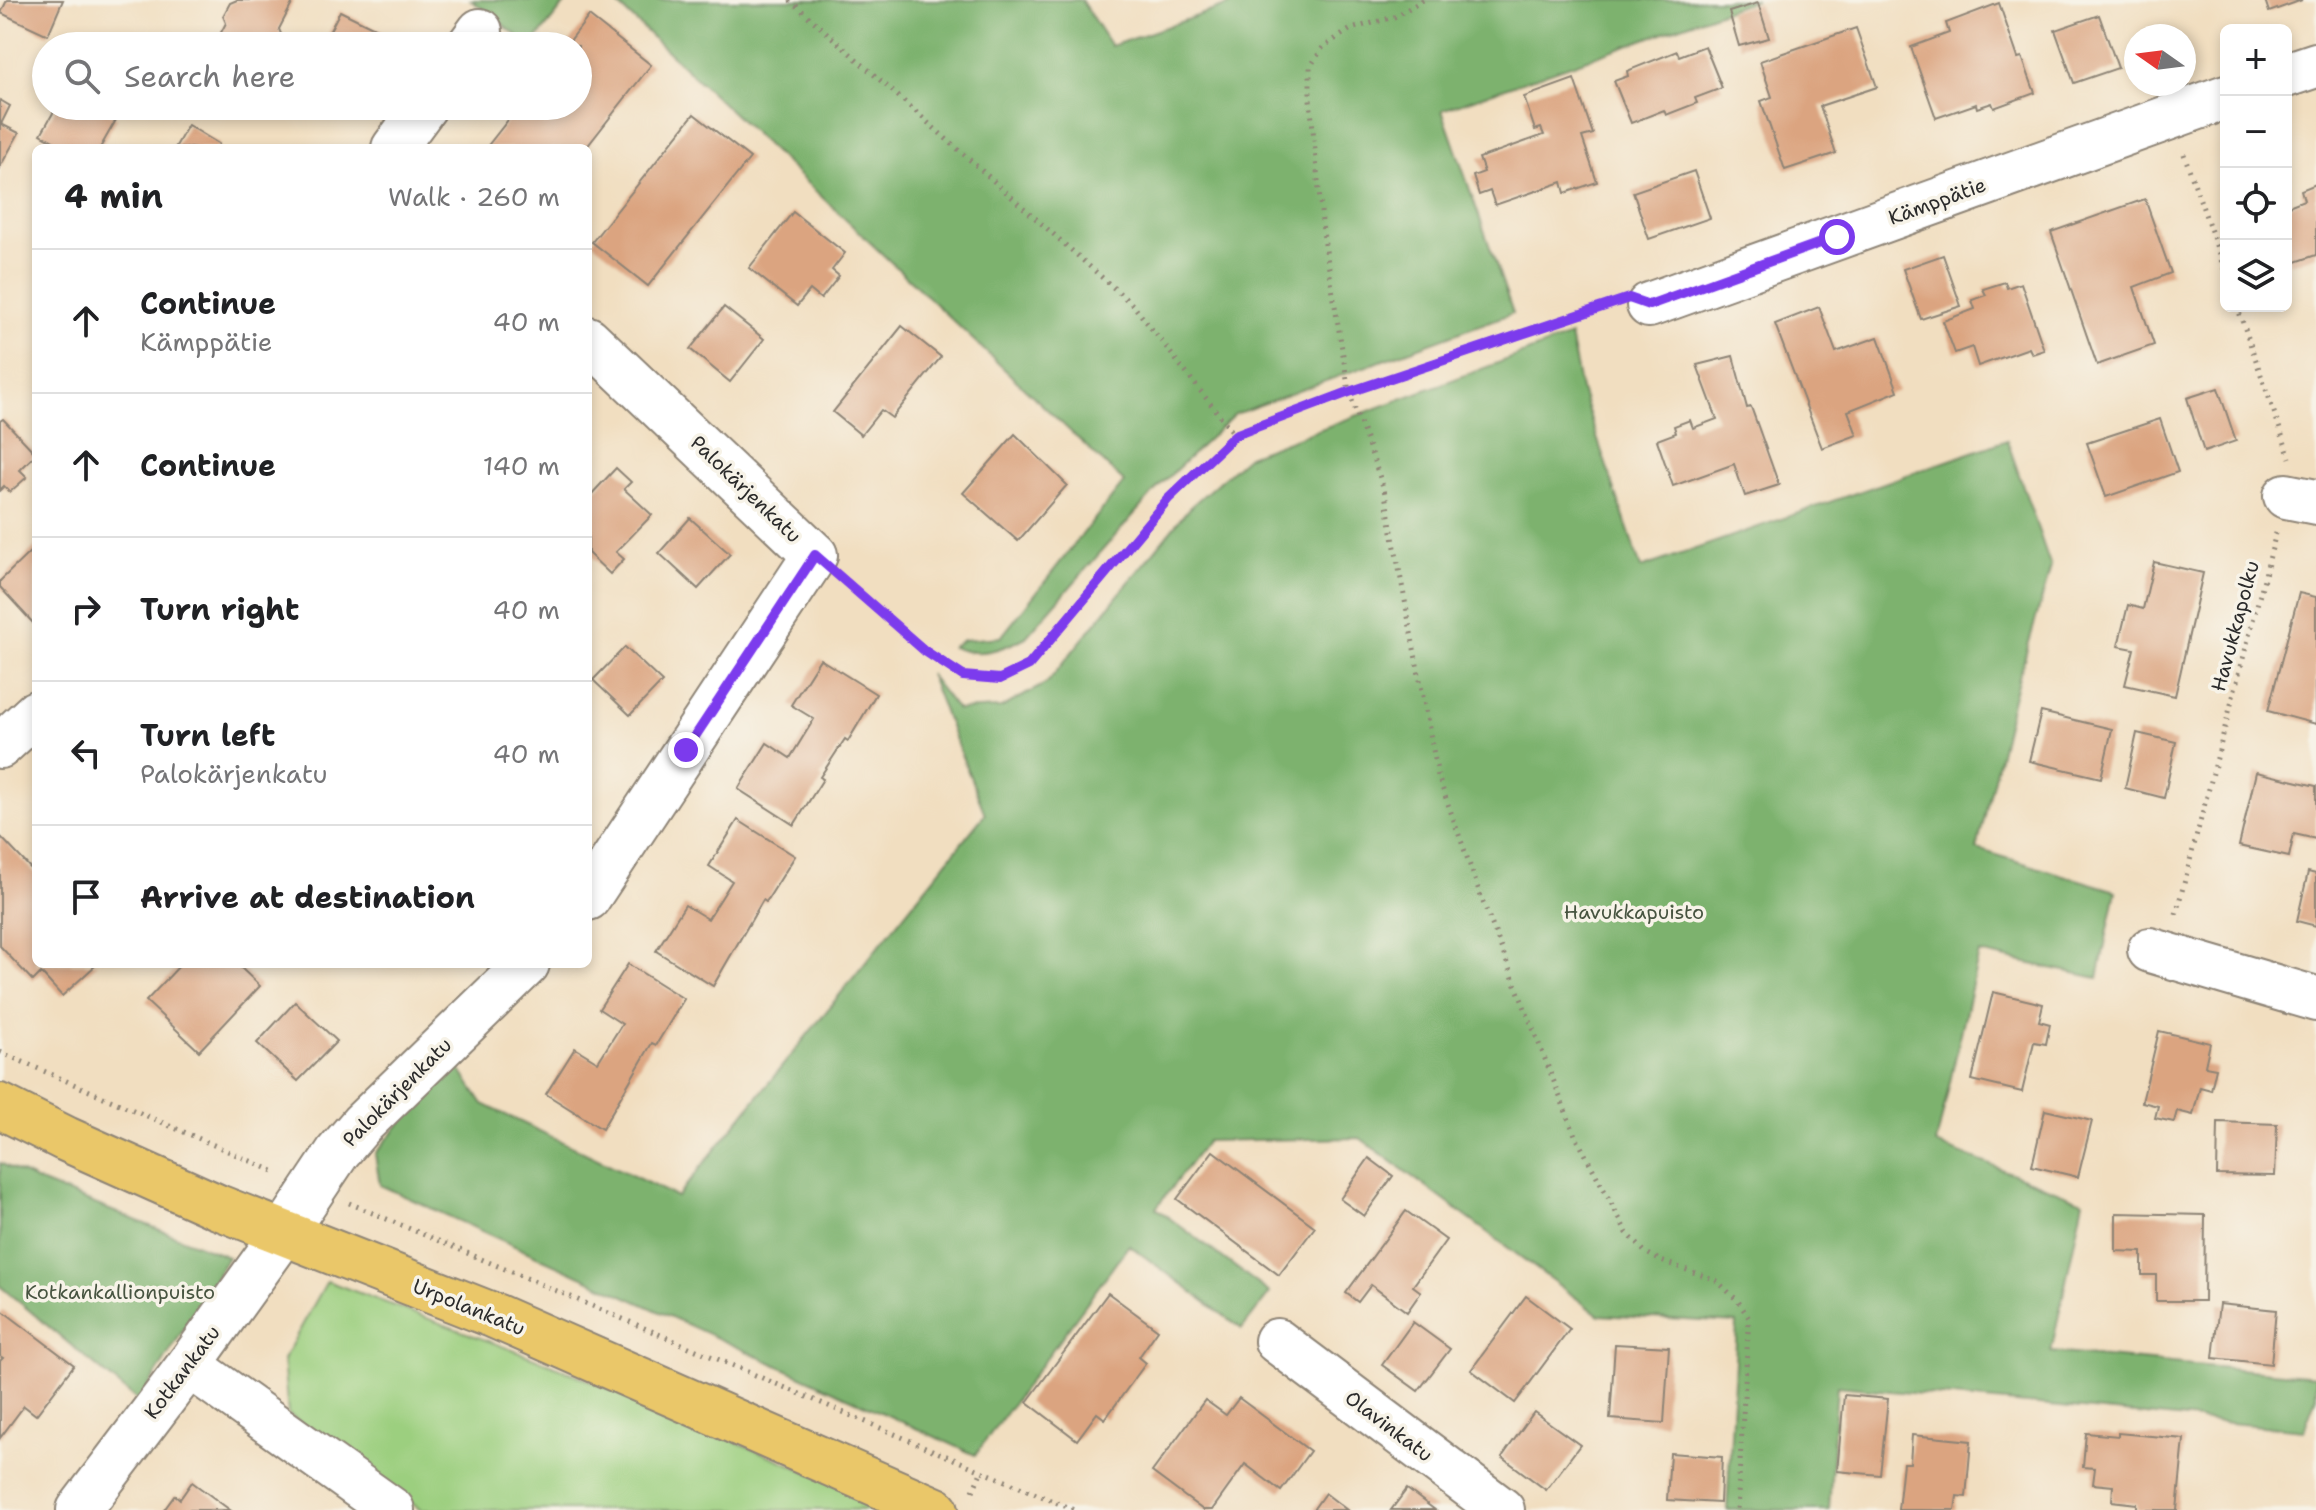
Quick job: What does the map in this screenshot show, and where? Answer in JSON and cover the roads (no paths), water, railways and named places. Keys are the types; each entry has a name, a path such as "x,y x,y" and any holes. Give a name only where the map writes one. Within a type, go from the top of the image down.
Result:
{"main road":[{"name":"Urpolankatu","path":"0,1106 148,1176 495,1316 936,1510"}],"street":[{"path":"2292,73 2316,65"},
{"name":"Kämppätie","path":"1649,305 2220,99"},
{"path":"397,144 415,120"},
{"name":"Palokärjenkatu","path":"592,343 815,555 592,892"},
{"path":"0,746 32,717"},
{"path":"2150,950 2316,999"},
{"name":"Palokärjenkatu","path":"284,1233 313,1188 362,1124 523,968"},
{"name":"Kotkankatu","path":"79,1510 284,1233"},
{"name":"Olavinkatu","path":"1277,1341 1502,1510"},
{"path":"189,1365 392,1510"}],"park label":[{"name":"Havukkapuisto","path":"1634,912"},
{"name":"Kotkankallionpuisto","path":"120,1292"}]}
